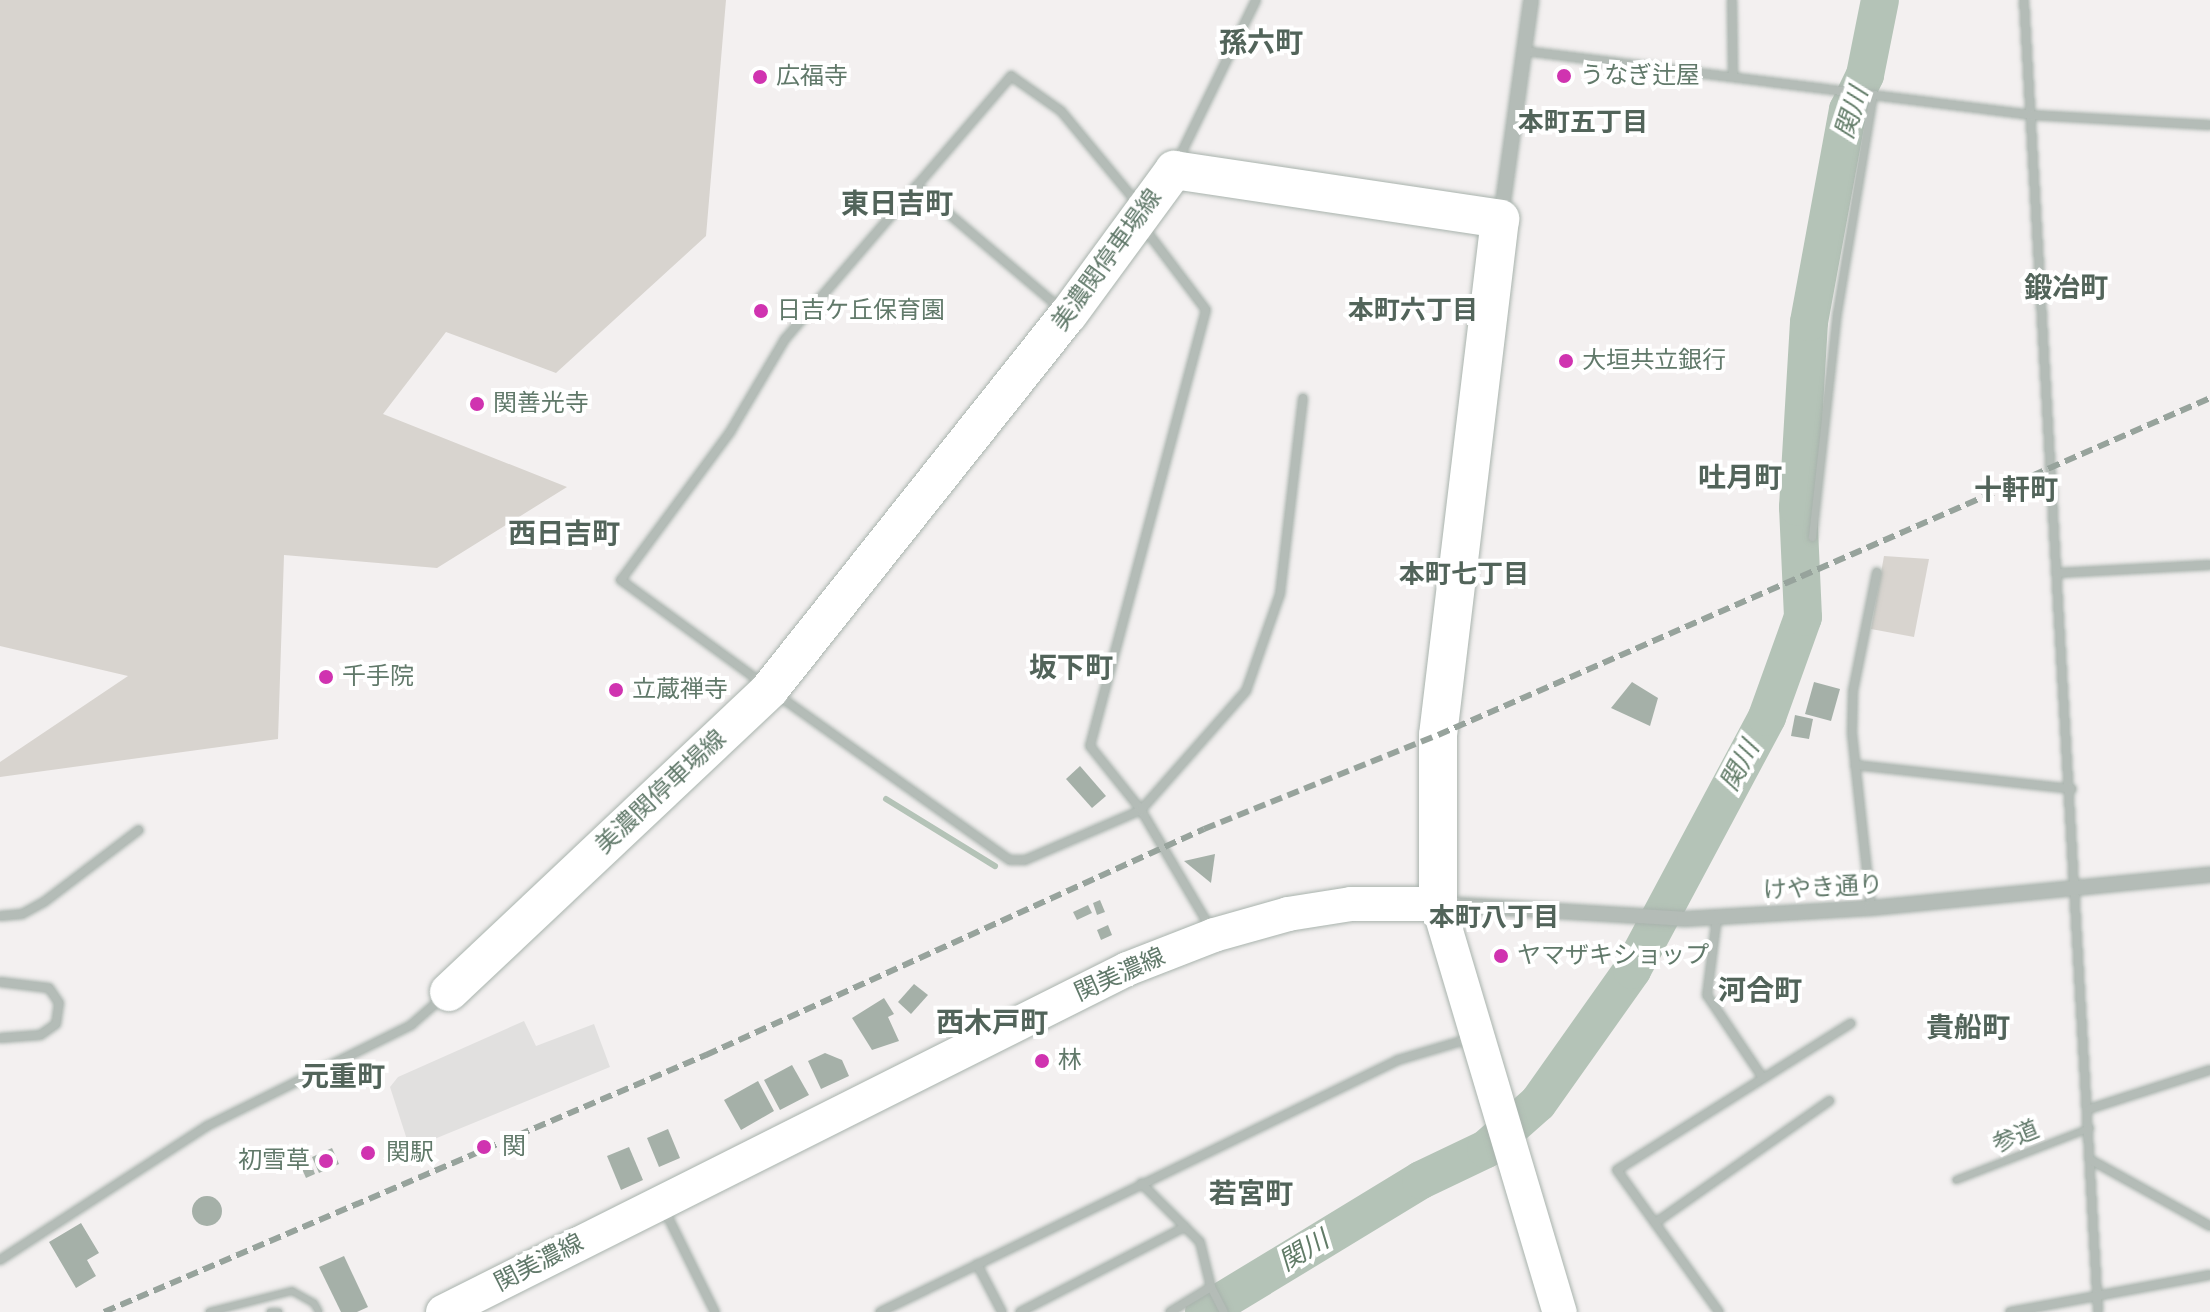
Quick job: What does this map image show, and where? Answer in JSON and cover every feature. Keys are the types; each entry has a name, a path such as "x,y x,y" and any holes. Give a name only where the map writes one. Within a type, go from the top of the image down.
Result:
{"main road":[{"name":"美濃関停車場線","path":"449,992 770,689 1068,315 1174,170 1500,219"},
{"path":"1500,219 1438,735 1438,904 1560,1312"},
{"name":"関美濃線","path":"443,1312 1127,969 1214,935 1288,914 1351,904 1438,904"}],"street":[{"path":"1174,170 1256,0"},
{"path":"1500,219 1531,0"},
{"path":"1732,0 1733,74"},
{"path":"2024,0 2078,890 2098,1312"},
{"path":"1524,51 1733,74 2031,115 2210,125"},
{"path":"1214,935 1141,810 1090,746 1206,310 1140,215 1061,111 1011,76 785,339 730,432 621,580 1010,860 1025,860 1141,810 1246,691 1280,594 1303,398"},
{"path":"1812,537 1837,312 1872,94"},
{"path":"916,186 1068,315"},
{"path":"2057,573 2210,565"},
{"path":"1871,908 1855,765 1853,691 1877,572"},
{"path":"1855,765 2072,789"},
{"path":"0,916 22,914 44,902 139,830"},
{"name":"けやき通り","path":"1438,904 1628,918 1684,919 1871,908 2210,875"},
{"path":"1717,917 1707,995 1763,1078"},
{"path":"0,982 49,988 59,1003 56,1024 40,1035 0,1038"},
{"path":"0,1260 207,1126 411,1025 449,992"},
{"path":"1719,1312 1617,1170 1851,1023"},
{"path":"880,1312 1398,1060 1477,1037"},
{"path":"2089,1109 2210,1070"},
{"path":"1655,1223 1829,1101"},
{"path":"2091,1160 2210,1226"},
{"path":"1141,1183 1200,1242 1211,1287 1224,1312"},
{"path":"659,1201 715,1312"},
{"path":"1020,1312 1185,1227"},
{"path":"977,1264 1002,1312"},
{"path":"2010,1312 2210,1275"},
{"path":"1170,1312 1211,1287"}],"lane":[{"name":"参道","path":"1956,1180 2090,1128"},
{"path":"209,1312 292,1291 314,1303 319,1312"},
{"path":"270,1312 279,1312"}],"shaded area":[{"path":"0,0 726,0 706,236 556,373 446,332 383,414 567,487 437,568 284,555 278,739 0,777 0,762 128,676 0,646"},
{"path":"1884,556 1929,559 1914,637 1871,629"},
{"path":"524,1021 536,1046 594,1024 610,1067 410,1149 390,1087 398,1077"}],"building":[{"path":"1632,682 1658,698 1650,726 1611,708"},
{"path":"1814,682 1840,689 1831,721 1805,714"},
{"path":"1795,715 1813,719 1809,739 1791,736"},
{"path":"1080,766 1106,796 1092,808 1066,779"},
{"path":"1215,854 1211,883 1184,861"},
{"path":"1100,900 1105,912 1097,915 1093,903"},
{"path":"1088,905 1092,913 1077,920 1073,912"},
{"path":"1108,925 1112,935 1101,940 1097,930"},
{"path":"914,984 928,995 911,1014 898,1002"},
{"path":"884,998 894,1014 888,1017 899,1041 872,1050 852,1018"},
{"path":"825,1053 842,1060 849,1076 821,1089 808,1061"},
{"path":"792,1065 809,1095 780,1110 764,1080"},
{"path":"758,1081 774,1111 741,1130 724,1100"},
{"path":"668,1129 680,1158 659,1167 647,1138"},
{"path":"629,1147 643,1180 621,1190 607,1156"},
{"name":"初雪草","path":"332,1148 339,1164 319,1173 312,1157"},
{"path":"309,1158 315,1174 306,1178 299,1162"},
{"path":"207,1196 218,1200 222,1211 218,1222 207,1226 196,1222 192,1211 196,1200"},
{"path":"81,1223 99,1253 87,1260 96,1276 76,1288 49,1242"},
{"path":"344,1256 368,1307 357,1312 341,1312 319,1267"}],"waterway":[{"name":"関川","path":"1204,1312 1421,1180 1486,1149 1538,1103 1632,970 1767,717 1803,617 1798,507 1809,322 1848,110 1865,75 1880,0"},
{"path":"886,799 995,866"}],"railway":[{"path":"104,1312 706,1055 1204,829 1438,735 2210,398"}],"place":[{"name":"うなぎ辻屋","path":"1564,76"},
{"name":"広福寺","path":"760,77"},
{"name":"日吉ケ丘保育園","path":"761,311"},
{"name":"大垣共立銀行","path":"1566,361"},
{"name":"関善光寺","path":"477,404"},
{"name":"千手院","path":"326,677"},
{"name":"立蔵禅寺","path":"616,690"},
{"name":"ヤマザキショップ","path":"1501,956"},
{"name":"林","path":"1042,1061"},
{"name":"関","path":"484,1147"},
{"name":"関駅","path":"368,1153"},
{"name":"初雪草","path":"326,1161"}],"district":[{"name":"孫六町","path":"1261,43"},
{"name":"本町五丁目","path":"1583,123"},
{"name":"東日吉町","path":"897,204"},
{"name":"鍛冶町","path":"2066,288"},
{"name":"本町六丁目","path":"1413,311"},
{"name":"吐月町","path":"1740,478"},
{"name":"十軒町","path":"2016,490"},
{"name":"西日吉町","path":"564,534"},
{"name":"本町七丁目","path":"1464,575"},
{"name":"坂下町","path":"1071,668"},
{"name":"本町八丁目","path":"1494,918"},
{"name":"河合町","path":"1760,991"},
{"name":"西木戸町","path":"992,1023"},
{"name":"貴船町","path":"1968,1028"},
{"name":"元重町","path":"343,1077"},
{"name":"若宮町","path":"1251,1194"}]}
